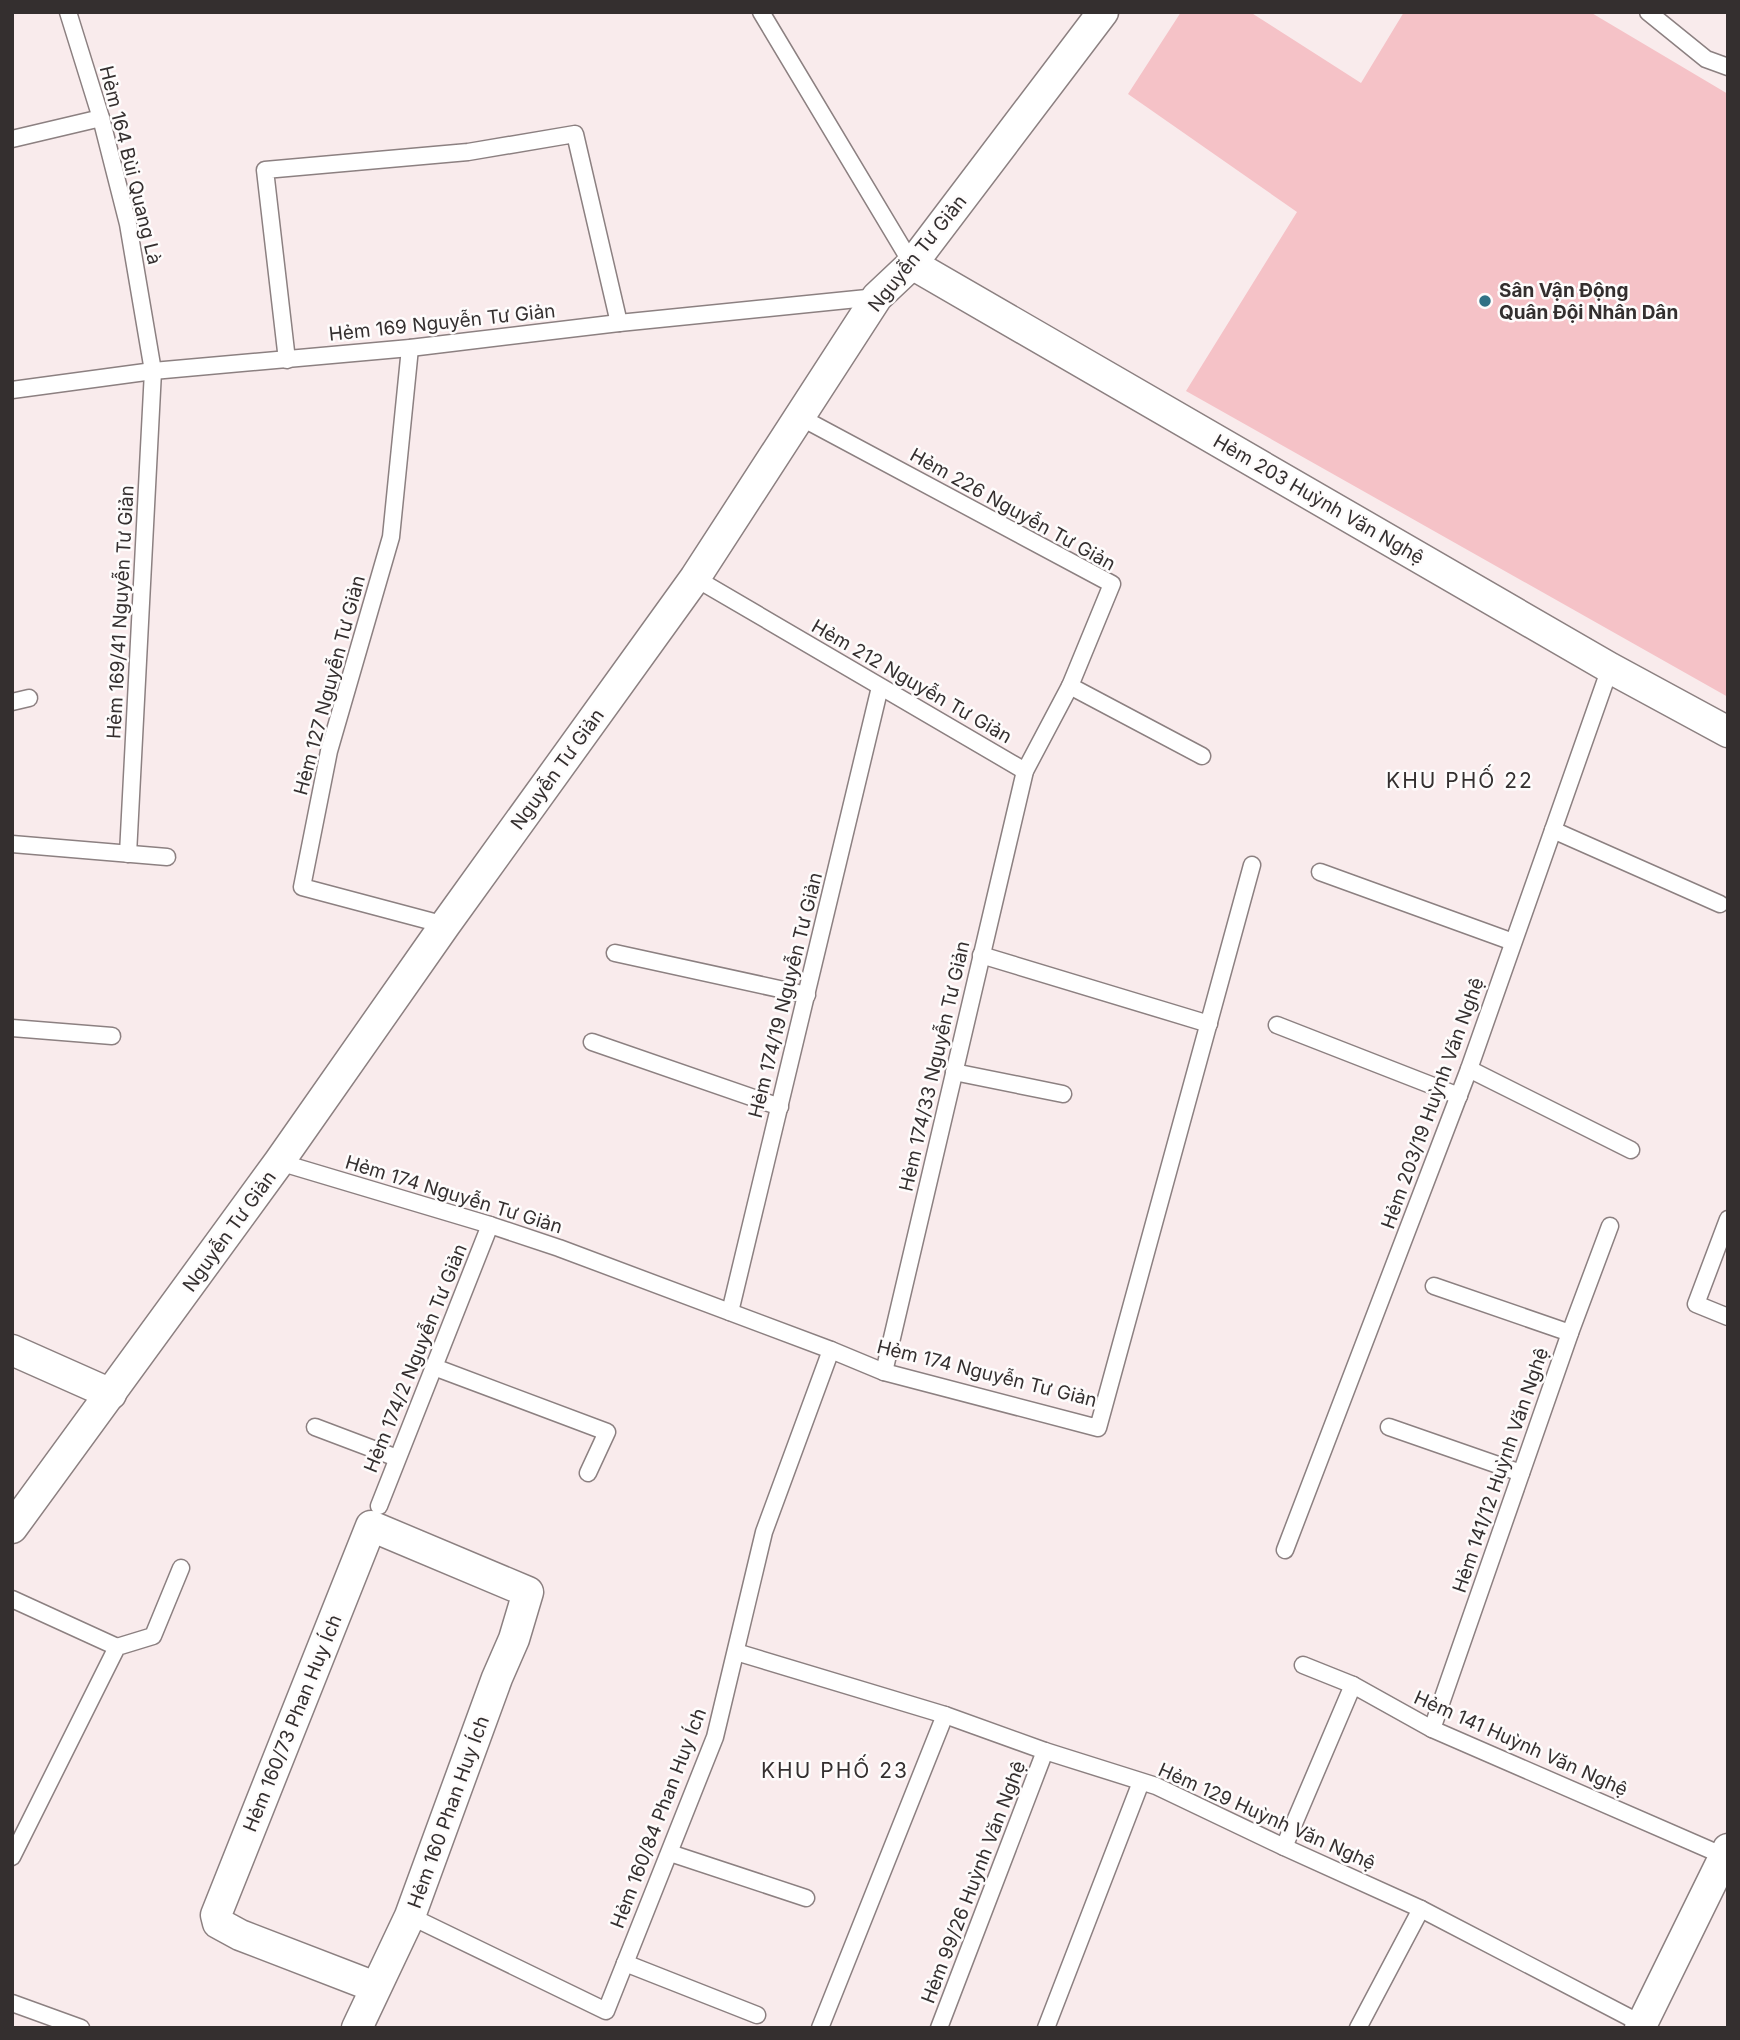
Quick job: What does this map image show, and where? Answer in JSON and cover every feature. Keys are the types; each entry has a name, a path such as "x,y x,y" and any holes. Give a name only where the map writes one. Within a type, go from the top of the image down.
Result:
{"street":[{"name":"Nguyễn Tư Giản","path":"12,1528 279,1162 444,925 695,578 877,297 912,264 1103,12"},
{"name":"Hẻm 203 Huỳnh Văn Nghệ","path":"912,264 1610,668 1728,732"},
{"path":"12,1350 111,1394"},
{"name":"Hẻm 160/73 Phan Huy Ích","path":"375,1986 227,1928 218,1923 216,1914 371,1525 528,1592"},
{"name":"Hẻm 160 Phan Huy Ích","path":"357,2028 410,1916 492,1691 514,1639 528,1592"},
{"path":"1641,2026 1726,1852"}],"lane":[{"name":"Hẻm 164 Bùi Quang Là","path":"68,12 101,118 128,224 153,371"},
{"path":"761,12 912,264"},
{"path":"1648,12 1706,59 1728,67"},
{"path":"12,139 101,118"},
{"path":"286,360 265,170 468,152 575,134 619,323"},
{"name":"Hẻm 169 Nguyễn Tư Giản","path":"12,390 153,371 410,348 619,323 877,297"},
{"name":"Hẻm 127 Nguyễn Tư Giản","path":"410,348 391,537 329,751 302,887 444,925"},
{"name":"Hẻm 169/41 Nguyễn Tư Giản","path":"128,854 153,371"},
{"name":"Hẻm 226 Nguyễn Tư Giản","path":"800,417 1112,584 1070,686"},
{"name":"Hẻm 212 Nguyễn Tư Giản","path":"695,578 1025,771 1070,686"},
{"name":"Hẻm 203/19 Huỳnh Văn Nghệ","path":"1285,1550 1469,1069 1610,668"},
{"path":"1070,686 1202,757"},
{"name":"Hẻm 174/19 Nguyễn Tư Giản","path":"730,1312 880,687"},
{"path":"12,702 29,698"},
{"name":"Hẻm 174/33 Nguyễn Tư Giản","path":"884,1371 1025,771"},
{"path":"1553,830 1720,904"},
{"path":"12,844 167,858"},
{"name":"Hẻm 174 Nguyễn Tư Giản","path":"279,1162 490,1225 583,1256 884,1371 1098,1427 1252,865"},
{"path":"1320,872 1513,943"},
{"path":"615,953 807,995"},
{"path":"981,955 1209,1024"},
{"path":"1277,1025 1459,1096"},
{"path":"12,1028 111,1036"},
{"path":"592,1042 780,1107"},
{"path":"1469,1069 1631,1150"},
{"path":"954,1072 1063,1094"},
{"path":"1728,1219 1696,1304 1728,1317"},
{"name":"Hẻm 174/2 Nguyễn Tư Giản","path":"379,1506 490,1225"},
{"name":"Hẻm 141/12 Huỳnh Văn Nghệ","path":"1432,1729 1610,1226"},
{"path":"1434,1286 1570,1333"},
{"name":"Hẻm 160/84 Phan Huy Ích","path":"410,1916 606,2011 715,1737 764,1532 831,1350"},
{"path":"434,1367 607,1432 588,1473"},
{"path":"315,1427 397,1458"},
{"path":"1389,1427 1521,1473"},
{"path":"12,1599 117,1647 153,1636 181,1568"},
{"path":"12,1857 117,1647"},
{"name":"Hẻm 129 Huỳnh Văn Nghệ","path":"736,1652 945,1715 1045,1751 1156,1786 1421,1909 1641,2026"},
{"name":"Hẻm 141 Huỳnh Văn Nghệ","path":"1303,1665 1353,1685 1432,1729 1726,1852"},
{"path":"1284,1847 1353,1685"},
{"path":"820,2028 945,1715"},
{"name":"Hẻm 99/26 Huỳnh Văn Nghệ","path":"939,2028 1045,1751"},
{"path":"1046,2028 1142,1782"},
{"path":"670,1853 806,1898"},
{"path":"1358,2028 1421,1909"},
{"path":"625,1963 757,2015"},
{"path":"12,2003 81,2028"}],"shaded area":[{"name":"Sân Vận Động Quân Đội Nhân Dân","path":"1181,12 1250,12 1361,83 1404,12 1590,12 1728,94 1728,697 1186,391 1297,212 1128,94"}],"place":[{"name":"Sân Vận Động Quân Đội Nhân Dân","path":"1485,301"}],"district":[{"name":"KHU PHỐ 22","path":"1460,781"},
{"name":"KHU PHỐ 23","path":"835,1771"}]}
